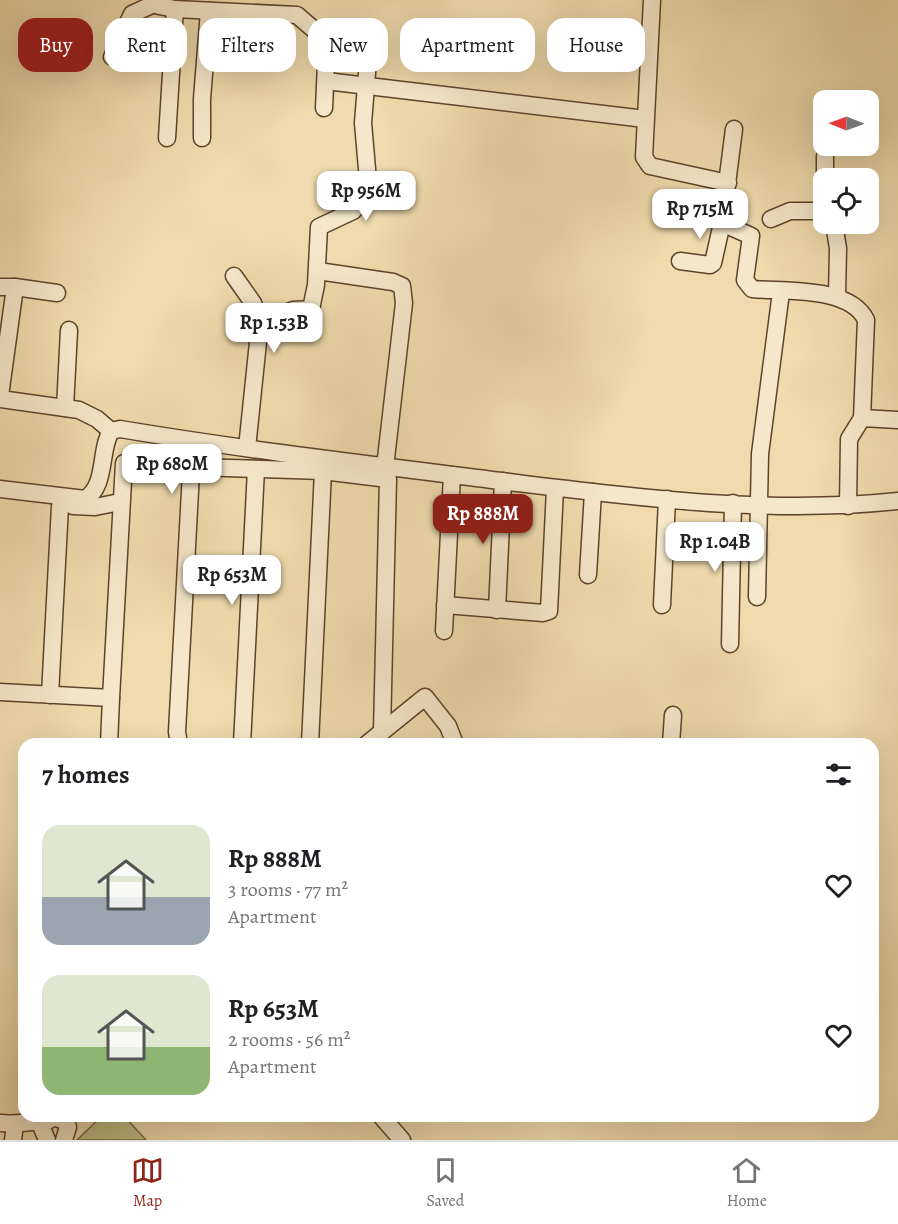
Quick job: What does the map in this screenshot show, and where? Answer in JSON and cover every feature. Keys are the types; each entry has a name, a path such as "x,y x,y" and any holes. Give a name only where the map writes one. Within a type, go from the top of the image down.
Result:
{"street":[{"path":"652,0 644,157 650,166 728,183"},
{"path":"130,18 132,14 156,2 174,9 297,15 327,41 324,108"},
{"path":"167,138 174,9"},
{"path":"202,138 201,99 209,10"},
{"path":"260,323 288,311 311,309 318,271 319,227 353,211 369,192 369,163 363,140 367,72"},
{"path":"326,81 645,119"},
{"path":"680,261 706,265 712,263 722,223 734,129"},
{"path":"825,156 825,168"},
{"path":"771,219 790,211 813,211"},
{"path":"722,223 751,236 745,280 747,286 753,289 837,297 862,312 866,320 861,417 849,439 848,506"},
{"path":"835,234 839,265 837,297"},
{"path":"318,271 393,282 402,286 404,303 385,467"},
{"path":"234,276 253,303 260,323 247,448"},
{"path":"57,293 7,287 0,398 89,414 111,431"},
{"path":"757,597 760,454 781,292"},
{"path":"65,408 69,330"},
{"path":"861,417 898,420"},
{"path":"0,489 85,499 96,488 106,440 111,431 120,429 555,489 758,506 848,506 898,501"},
{"path":"109,738 120,502 124,463"},
{"path":"178,738 191,472 197,467 323,471 388,479 382,732"},
{"path":"242,738 256,469"},
{"path":"310,738 323,471"},
{"path":"444,631 452,475"},
{"path":"497,610 504,481"},
{"path":"445,605 543,613 549,611 555,489"},
{"path":"588,575 593,492"},
{"path":"0,495 60,506 95,507 120,502"},
{"path":"662,605 667,499"},
{"path":"730,644 733,503"},
{"path":"50,695 60,506"},
{"path":"0,692 111,698"},
{"path":"374,738 425,697 447,726 452,738"},
{"path":"672,738 674,715"},
{"path":"386,1122 402,1140"},
{"path":"9,1129 24,1132 56,1128"}],"green space":[{"path":"96,1122 130,1122 146,1140 77,1140"}]}
